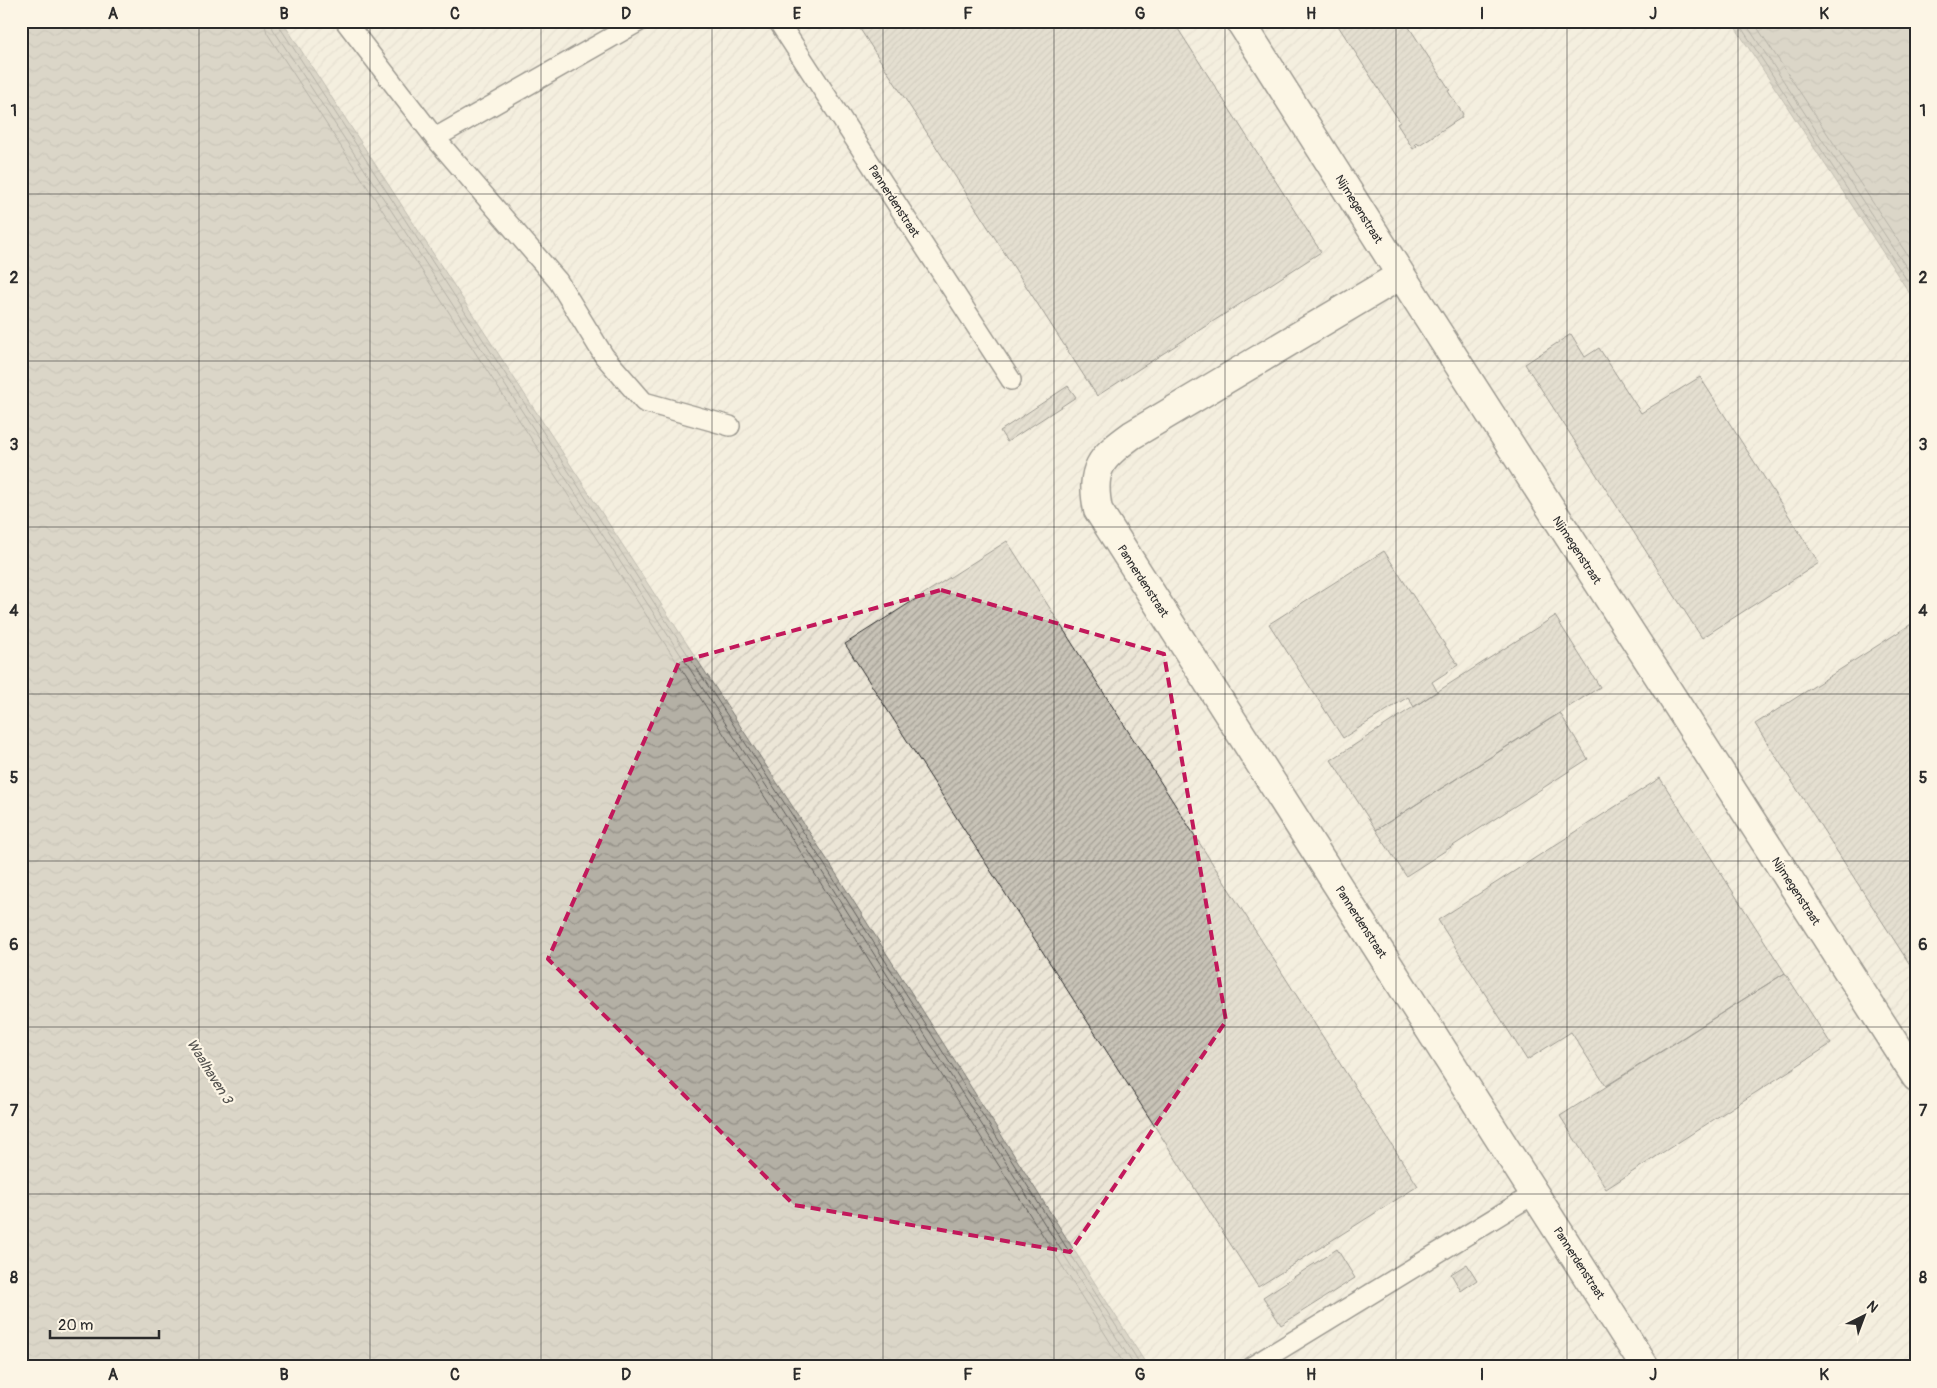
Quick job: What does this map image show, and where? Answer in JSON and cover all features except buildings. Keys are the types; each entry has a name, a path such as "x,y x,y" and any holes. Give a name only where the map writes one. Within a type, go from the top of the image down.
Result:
{"street":[{"name":"Nijmegenstraat","path":"1240,21 1916,1077"},
{"name":"Pannerdenstraat","path":"1401,275 1132,435 1106,455 1097,471 1094,490 1098,510 1645,1367"}],"lane":[{"path":"344,21 435,138 558,281 604,356 644,402 730,426"},
{"path":"435,138 640,21"},
{"name":"Pannerdenstraat","path":"787,24 1011,380"},
{"path":"1251,1367 1534,1194"}],"highlighted area":[{"path":"941,590 1164,654 1226,1021 1070,1252 794,1205 548,959 679,662"}],"shaded area":[{"path":"229,21 1826,21 1916,165 1916,1367 1089,1367"}],"water":[{"name":"Waalhaven 3","path":"21,21 282,21 828,861 1148,1367 21,1367"},
{"path":"1731,21 1916,21 1916,303"}]}
